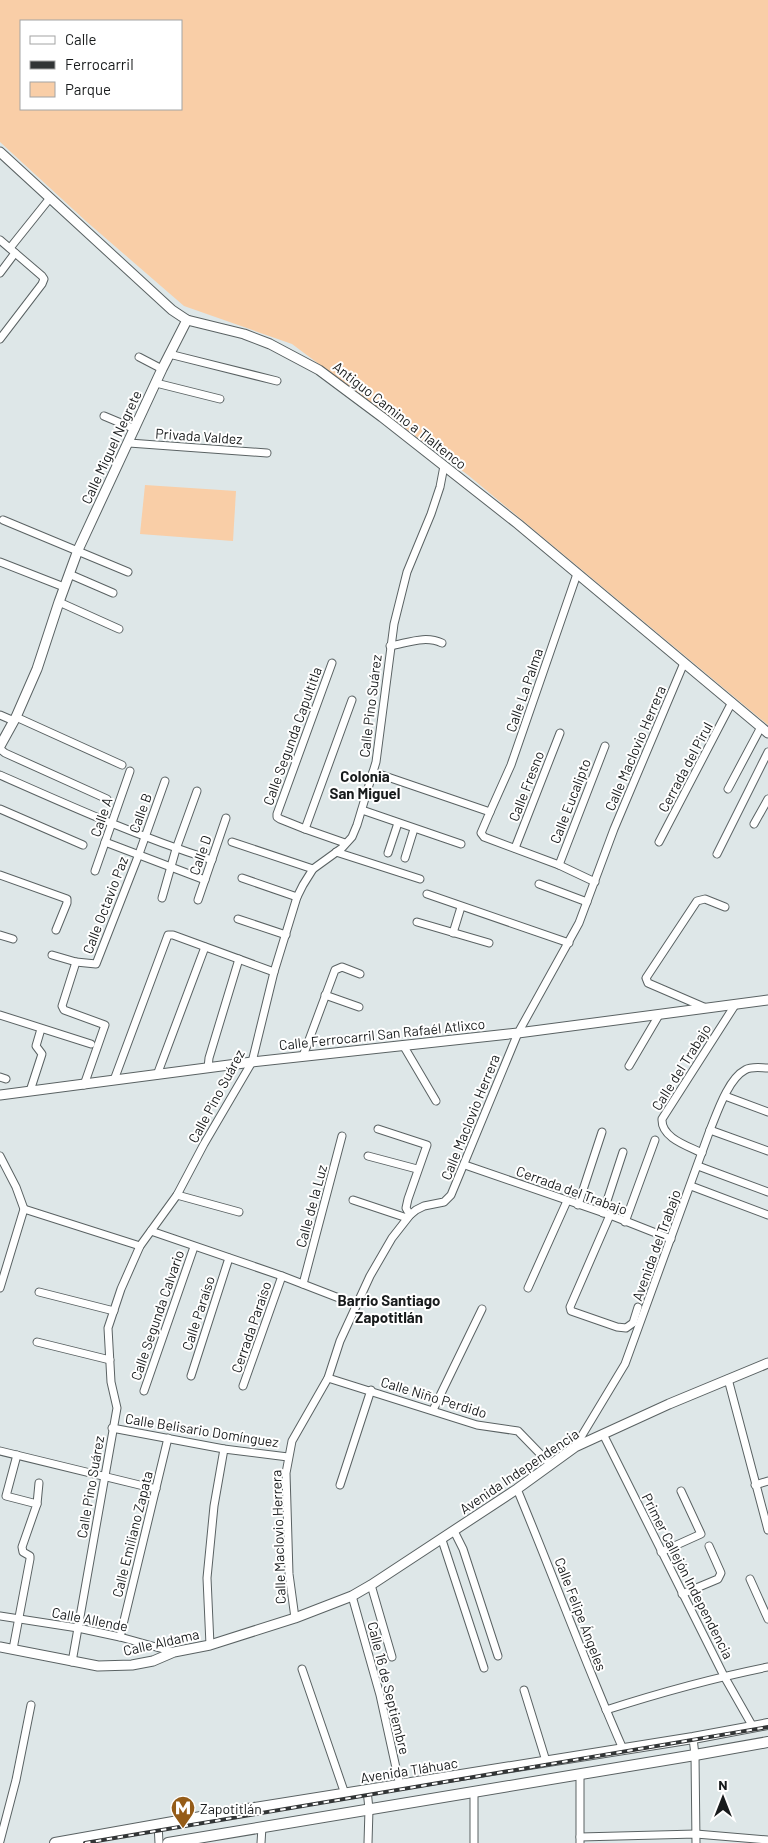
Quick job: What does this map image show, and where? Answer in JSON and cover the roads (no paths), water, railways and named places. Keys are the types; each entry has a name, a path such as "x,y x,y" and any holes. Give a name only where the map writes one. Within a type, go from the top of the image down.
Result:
{"main road":[{"name":"Avenida Tláhuac","path":"55,1843 158,1824 693,1738 768,1724"},
{"path":"168,1843 695,1756 768,1742"}],"street":[{"name":"Antiguo Camino a Tlaltenco","path":"0,152 172,310 187,320 244,334 270,344 302,360 342,387 578,574 764,730"},
{"path":"0,273 50,198"},
{"path":"0,240 39,272 44,279 0,338"},
{"name":"Calle Miguel Negrete","path":"0,747 15,719 37,669 58,602 78,550 162,369 187,320"},
{"path":"170,354 278,381"},
{"path":"139,356 162,369"},
{"path":"156,383 220,399"},
{"path":"104,416 135,429"},
{"name":"Privada Valdez","path":"129,443 266,454"},
{"name":"Calle Pino Suárez","path":"72,1662 117,1408 111,1382 108,1328 140,1246 178,1195 208,1136 252,1062 274,972 297,897 313,869 352,837 376,762 394,624 407,572 431,514 440,487 444,466"},
{"path":"3,520 128,572"},
{"path":"0,562 64,587"},
{"path":"69,574 113,593"},
{"name":"Calle La Palma","path":"515,848 484,837 481,834 511,765 578,574"},
{"path":"58,602 119,629"},
{"path":"390,646 425,639 442,643"},
{"name":"Calle Segunda Capultitla","path":"305,828 280,819 277,817 277,814 332,664"},
{"name":"Calle Maclovio Herrera","path":"295,1618 289,1574 286,1473 292,1441 328,1378 340,1341 381,1255 409,1216 424,1206 444,1202 451,1195 518,1033 569,942 587,902 614,829 684,664"},
{"path":"345,843 305,828 352,700"},
{"name":"Cerrada del Pirul","path":"659,842 732,702"},
{"path":"0,716 15,719 122,764"},
{"path":"728,789 764,730"},
{"name":"Calle Fresno","path":"515,848 560,733"},
{"name":"Calle Eucalipto","path":"558,865 605,746"},
{"path":"0,747 5,753 107,799"},
{"path":"717,854 768,752"},
{"name":"Calle A","path":"95,871 130,771"},
{"path":"373,772 490,812"},
{"path":"0,775 112,824 176,849 212,860"},
{"name":"Calle B","path":"138,854 165,781"},
{"path":"162,898 176,849 198,791"},
{"path":"754,824 768,799"},
{"path":"0,808 83,845"},
{"path":"362,810 461,844"},
{"name":"Calle D","path":"198,900 226,818"},
{"path":"388,853 398,823"},
{"path":"405,858 414,829"},
{"path":"106,842 205,880"},
{"path":"232,842 313,869"},
{"path":"515,848 595,882"},
{"path":"336,852 420,879"},
{"name":"Calle Octavio Paz","path":"76,962 96,964 138,854"},
{"path":"0,875 67,899 56,930"},
{"path":"242,878 297,897"},
{"path":"539,884 587,902"},
{"path":"427,894 569,942"},
{"path":"707,1008 648,983 646,980 697,901 705,899 725,907"},
{"path":"454,933 461,907"},
{"path":"238,918 286,935"},
{"path":"417,922 489,943"},
{"path":"0,935 13,940"},
{"path":"114,1080 168,935 173,935 274,972"},
{"path":"158,1075 205,947"},
{"path":"52,955 76,962 62,1006 64,1010 106,1025 84,1084"},
{"path":"208,1068 209,1058 239,959"},
{"path":"303,1056 335,970 342,967 360,974"},
{"path":"325,995 358,1007"},
{"name":"Calle Ferrocarril San Rafaél Atlixco","path":"0,1095 252,1062 518,1033 768,1000"},
{"name":"Calle del Trabajo","path":"702,1153 666,1133 662,1126 662,1120 735,1005"},
{"path":"0,1015 91,1044"},
{"path":"629,1066 659,1015"},
{"path":"30,1091 42,1054 36,1046 41,1029"},
{"path":"403,1045 436,1101"},
{"name":"Avenida del Trabajo","path":"575,1447 625,1364 710,1130 725,1096 737,1076 746,1069 768,1068"},
{"path":"725,1096 768,1112"},
{"path":"378,1129 427,1145 408,1199 406,1208 409,1216"},
{"path":"710,1130 768,1151"},
{"path":"578,1204 602,1132"},
{"name":"Calle de la Luz","path":"303,1284 342,1136"},
{"path":"625,1222 655,1140"},
{"path":"622,1152 606,1214 570,1307 571,1311 617,1327 626,1328 633,1322 638,1307"},
{"path":"0,1156 16,1186 24,1209 0,1288"},
{"path":"368,1156 417,1169"},
{"name":"Cerrada del Trabajo","path":"465,1165 606,1214 671,1239"},
{"path":"698,1166 768,1192"},
{"path":"691,1186 768,1216"},
{"path":"178,1195 239,1212"},
{"path":"353,1200 409,1216"},
{"path":"528,1288 566,1200"},
{"path":"24,1209 140,1246"},
{"path":"151,1231 282,1276 357,1305"},
{"name":"Calle Segunda Calvario","path":"144,1391 194,1247"},
{"name":"Calle Paraíso","path":"190,1376 229,1258"},
{"name":"Cerrada Paraíso","path":"243,1386 282,1276"},
{"path":"39,1292 114,1310"},
{"path":"433,1410 482,1309"},
{"path":"37,1342 110,1360"},
{"name":"Avenida Independencia","path":"295,1618 352,1596 371,1585 442,1540 575,1447 728,1379 767,1366"},
{"name":"Calle Niño Perdido","path":"328,1378 477,1425 518,1431 550,1464"},
{"path":"728,1379 768,1530"},
{"path":"340,1485 371,1390"},
{"name":"Calle Belisario Domínguez","path":"112,1428 224,1449 288,1457"},
{"name":"Primer Callejón Independencia","path":"603,1434 682,1594 724,1676 753,1727"},
{"name":"Calle Emiliano Zapata","path":"120,1636 168,1438"},
{"path":"210,1645 206,1596 207,1578 214,1506 224,1449"},
{"path":"0,1451 156,1489"},
{"path":"17,1455 6,1496 37,1504"},
{"path":"755,1485 768,1481"},
{"path":"13,1649 30,1559 30,1556 23,1552 22,1547 37,1504 39,1483"},
{"name":"Calle Felipe Ángeles","path":"517,1489 623,1749"},
{"path":"661,1552 701,1534 681,1491"},
{"path":"454,1531 463,1548 498,1656"},
{"path":"442,1540 484,1668"},
{"path":"682,1594 718,1579 720,1576 721,1573 709,1546"},
{"path":"750,1579 768,1619"},
{"path":"371,1585 392,1657"},
{"name":"Calle 16 de Septiembre","path":"352,1596 380,1695 400,1786"},
{"name":"Calle Allende","path":"0,1616 120,1636 174,1652"},
{"name":"Calle Aldama","path":"0,1647 98,1666 132,1665 153,1661 174,1652 210,1645 295,1618"},
{"path":"606,1710 724,1676 768,1667"},
{"path":"302,1669 345,1794"},
{"path":"524,1690 546,1762"},
{"path":"0,1842 16,1780 30,1706"},
{"path":"693,1738 696,1843"},
{"path":"580,1774 580,1840 696,1834 768,1840"},
{"path":"367,1790 369,1809 368,1843"},
{"path":"474,1791 474,1843"},
{"path":"158,1824 159,1843"},
{"path":"262,1827 262,1843"}],"railway":[{"path":"85,1843 768,1727"}],"place":[{"name":"Zapotitlán","path":"183,1829"}],"district":[{"name":"Colonia San Miguel","path":"365,784"},
{"name":"Barrio Santiago Zapotitlán","path":"389,1308"}]}
